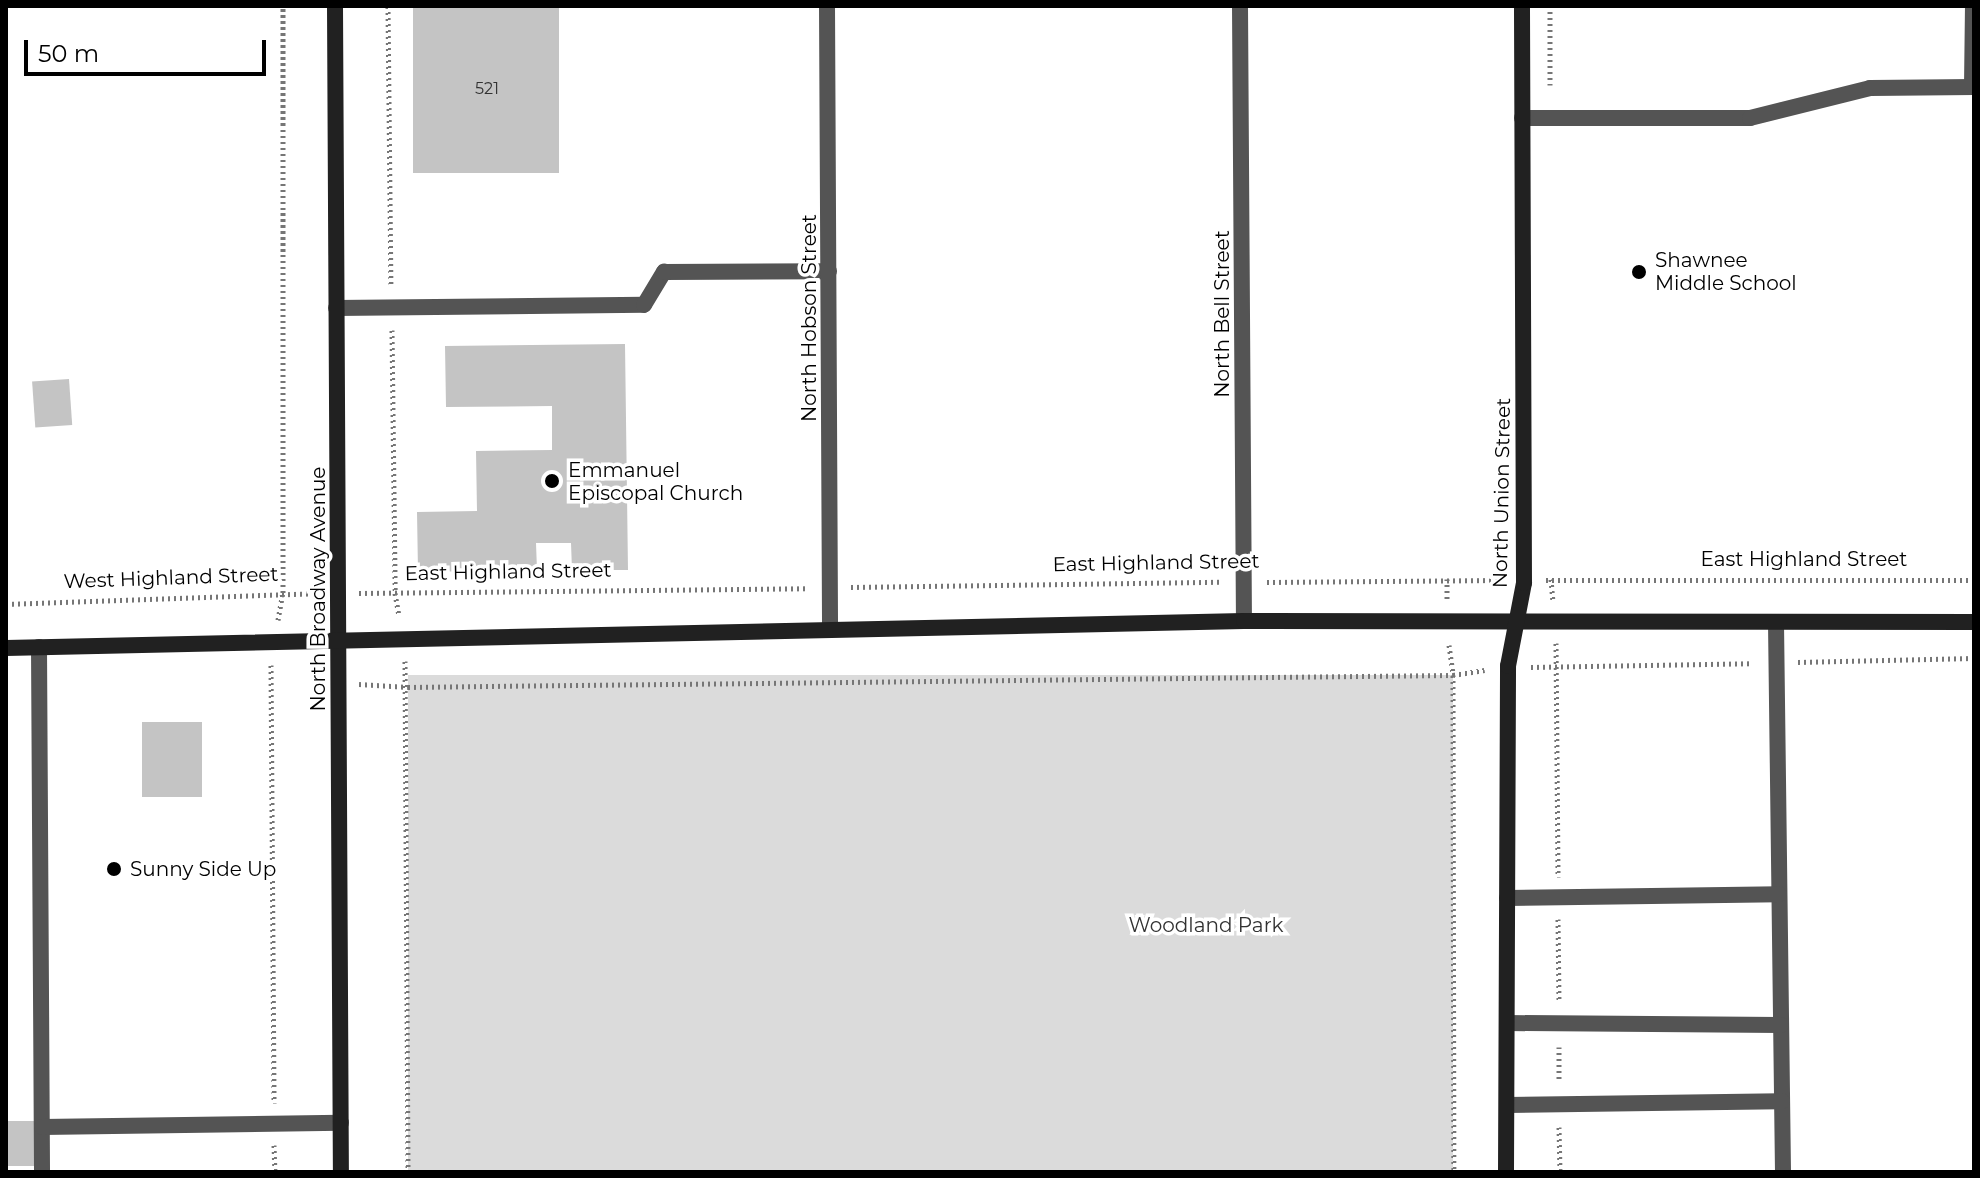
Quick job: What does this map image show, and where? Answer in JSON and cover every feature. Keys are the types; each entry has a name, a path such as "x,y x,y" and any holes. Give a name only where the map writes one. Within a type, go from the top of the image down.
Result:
{"street":[{"name":"North Broadway Avenue","path":"335,6 341,1172"},
{"name":"North Hobson Street","path":"827,6 830,630"},
{"name":"North Bell Street","path":"1240,6 1244,621"},
{"name":"North Union Street","path":"1506,1172 1508,666 1524,583 1522,6"},
{"path":"1522,118 1750,118 1870,88 1973,87 1973,6"},
{"path":"336,308 644,305 664,272 829,271"},
{"path":"6,648 1244,621 1515,624 1974,622"},
{"path":"1776,623 1783,1172"},
{"path":"39,647 42,1172"},
{"path":"1507,898 1779,894"},
{"path":"1507,1023 1781,1025"},
{"path":"1507,1105 1782,1101"},
{"path":"42,1127 341,1123"}],"path":[{"path":"275,1172 269,687 273,642 283,593 283,6"},
{"path":"388,6 395,593 408,687 408,1172"},
{"path":"1550,6 1550,120"},
{"path":"1551,563 1557,667 1560,1172"},
{"path":"1447,579 1447,623 1453,675 1454,1172"},
{"name":"East Highland Street","path":"338,593 1447,579 1524,583 1551,579 1974,580"},
{"name":"West Highland Street","path":"6,604 338,593"},
{"path":"338,683 408,687 1453,675 1508,666 1974,658"}],"green space":[{"name":"Woodland Park","path":"408,675 1453,675 1453,1172 408,1172"}],"building":[{"path":"413,6 559,6 559,173 413,173"},
{"name":"Emmanuel Episcopal Church","path":"625,344 628,570 572,570 571,543 536,543 537,570 418,572 417,512 477,511 476,451 552,450 552,406 446,407 445,346"},
{"path":"69,379 72,425 35,427 32,382"},
{"path":"142,722 202,722 202,797 142,797"},
{"path":"6,1121 34,1121 34,1166 6,1166"}],"place":[{"name":"Shawnee Middle School","path":"1639,272"},
{"name":"Emmanuel Episcopal Church","path":"552,481"},
{"name":"Sunny Side Up","path":"114,869"}]}
